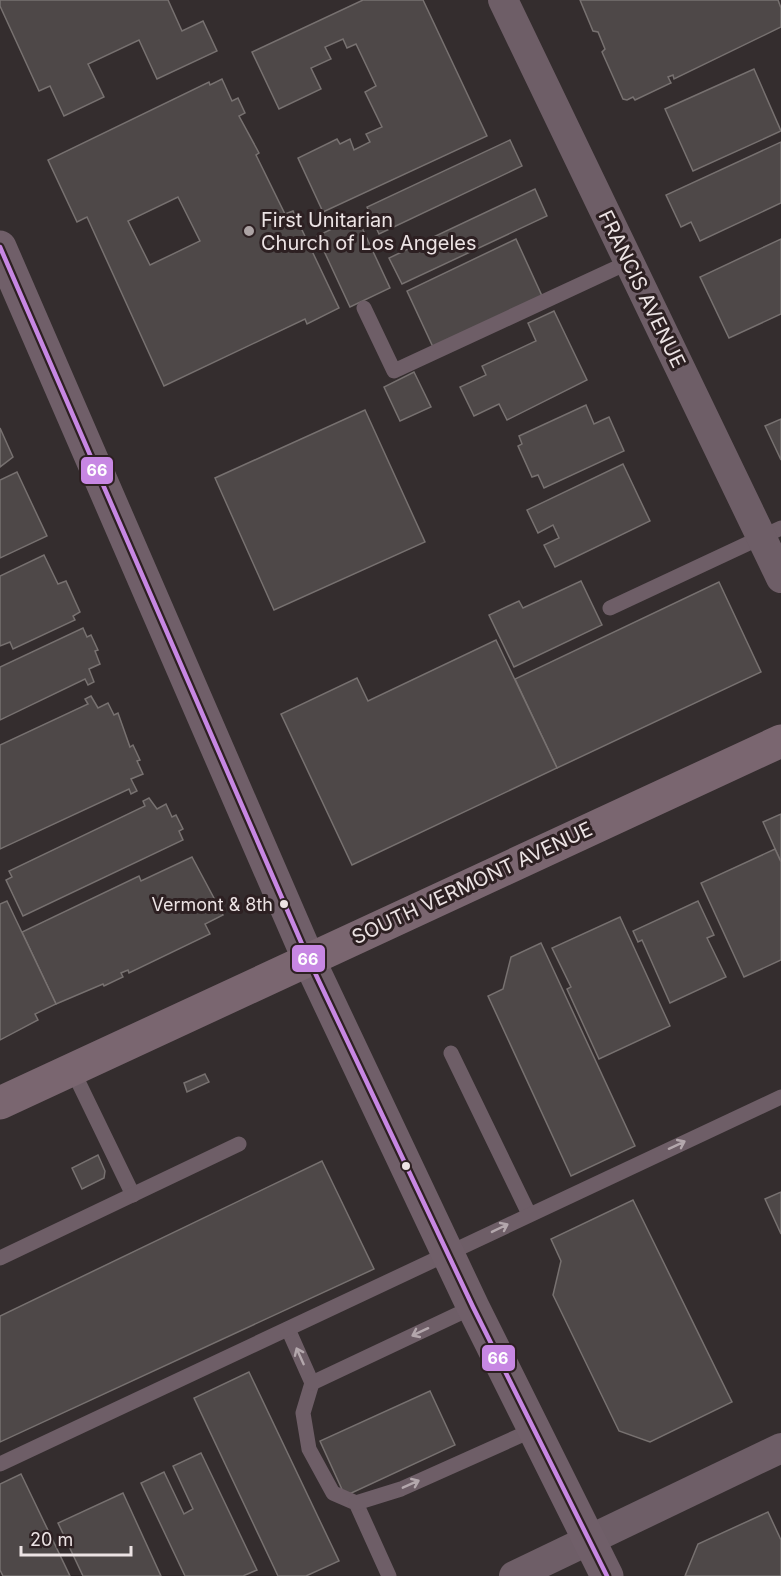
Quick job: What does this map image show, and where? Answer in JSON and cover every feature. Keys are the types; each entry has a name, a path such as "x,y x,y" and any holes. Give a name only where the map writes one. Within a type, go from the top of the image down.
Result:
{"main road":[{"path":"0,247 308,958 447,1254 607,1576"},
{"name":"SOUTH VERMONT AVENUE","path":"0,1103 308,958 781,741"}],"street":[{"name":"FRANCIS AVENUE","path":"503,0 629,261 772,533 781,578"},
{"path":"514,1576 781,1448"}],"lane":[{"path":"364,308 394,371 629,261"},
{"path":"610,608 772,533"},
{"path":"452,1053 529,1214"},
{"path":"72,1069 132,1195"},
{"path":"0,1464 781,1096"},
{"path":"0,1258 239,1144"},
{"path":"312,1383 473,1307"},
{"path":"288,1329 312,1383 303,1413 309,1449 333,1493 356,1503 401,1489 535,1428"},
{"path":"356,1503 389,1576"}],"building":[{"path":"0,0 168,0 182,31 203,21 217,51 157,79 139,40 88,64 104,97 64,116 50,86 39,91 0,6"},
{"path":"363,0 423,0 487,136 323,212 298,158 337,139 340,144 350,139 354,150 370,142 366,134 382,127 365,92 376,86 356,44 347,48 343,39 325,47 331,59 311,68 321,89 279,109 252,52"},
{"path":"580,0 778,0 781,8 781,27 674,79 673,75 668,77 671,83 635,100 633,97 627,100 623,99 602,52 605,49 598,32 593,31"},
{"path":"754,69 781,131 693,171 665,109"},
{"name":"First Unitarian Church of Los Angeles","path":"222,79 232,101 238,98 245,113 239,116 259,153 256,155 285,214 293,211 339,308 307,324 305,319 164,386 87,217 77,222 48,160 209,82 210,85","holes":["178,197 200,241 150,265 128,221"]},
{"path":"510,140 522,166 379,234 367,207"},
{"path":"781,142 781,203 700,241 691,222 681,227 666,195"},
{"path":"535,189 547,216 402,284 389,258"},
{"path":"357,217 390,288 350,307 317,236"},
{"path":"516,239 542,296 433,347 407,291"},
{"path":"781,239 781,314 729,338 700,277"},
{"path":"554,311 587,380 507,420 499,404 474,416 460,387 486,375 482,366 536,341 528,323"},
{"path":"414,372 431,407 400,421 384,387"},
{"path":"586,405 594,424 609,417 624,451 544,488 538,475 532,477 518,446 522,444 519,436"},
{"path":"365,410 425,542 274,610 215,478"},
{"path":"781,419 781,460 765,426"},
{"path":"0,428 13,457 0,467"},
{"path":"623,464 650,521 555,567 544,545 559,538 553,525 538,533 527,510"},
{"path":"17,472 47,536 0,558 0,480"},
{"path":"44,555 58,584 66,581 80,612 73,616 75,620 13,649 10,642 0,646 0,576"},
{"path":"581,581 602,625 514,667 489,615 519,601 523,608"},
{"path":"719,582 761,672 557,768 515,679"},
{"path":"83,628 87,637 91,635 98,650 95,651 100,664 89,669 94,682 88,685 85,679 0,720 0,667"},
{"path":"496,640 557,768 352,865 281,714 357,678 368,701"},
{"path":"91,696 98,708 108,703 114,715 118,713 130,747 133,745 140,760 137,761 143,774 131,779 137,791 131,794 129,789 0,849 0,745 88,704 85,699"},
{"path":"149,798 157,809 166,804 172,817 176,815 183,829 179,831 183,840 23,916 6,880 12,877 9,871 145,806 143,801"},
{"path":"781,814 781,862 763,822"},
{"path":"775,849 781,862 781,960 744,977 701,883"},
{"path":"192,857 223,915 205,924 210,934 129,973 128,970 121,973 123,977 104,986 103,984 56,1004 22,932 139,876 141,881"},
{"path":"7,901 56,1004 35,1014 38,1020 0,1040 0,904"},
{"path":"698,901 714,935 707,938 726,977 670,1003 642,940 638,942 633,931"},
{"path":"620,917 670,1026 599,1059 567,989 571,987 552,948"},
{"path":"541,943 635,1146 571,1176 488,996 503,989 511,957"},
{"path":"205,1074 209,1082 187,1092 184,1083"},
{"path":"98,1155 105,1171 104,1178 82,1189 72,1168"},
{"path":"322,1161 374,1269 0,1442 0,1316"},
{"path":"781,1192 781,1234 765,1199"},
{"path":"633,1200 732,1402 650,1442 619,1431 553,1295 561,1261 551,1239"},
{"path":"249,1372 339,1561 306,1576 278,1576 194,1398"},
{"path":"430,1391 455,1445 345,1496 320,1441"},
{"path":"201,1453 257,1570 243,1576 185,1576 141,1483 164,1472 184,1514 193,1509 173,1466"},
{"path":"21,1474 70,1576 3,1576 0,1570 0,1484"},
{"path":"123,1493 161,1576 83,1576 58,1523"},
{"path":"768,1512 781,1540 781,1576 685,1576 698,1544"}],"transit line":[{"name":"66","path":"0,247 308,958 473,1307 607,1576"}],"place":[{"name":"First Unitarian Church of Los Angeles","path":"249,231"},
{"name":"Vermont & 8th","path":"284,904"}]}
